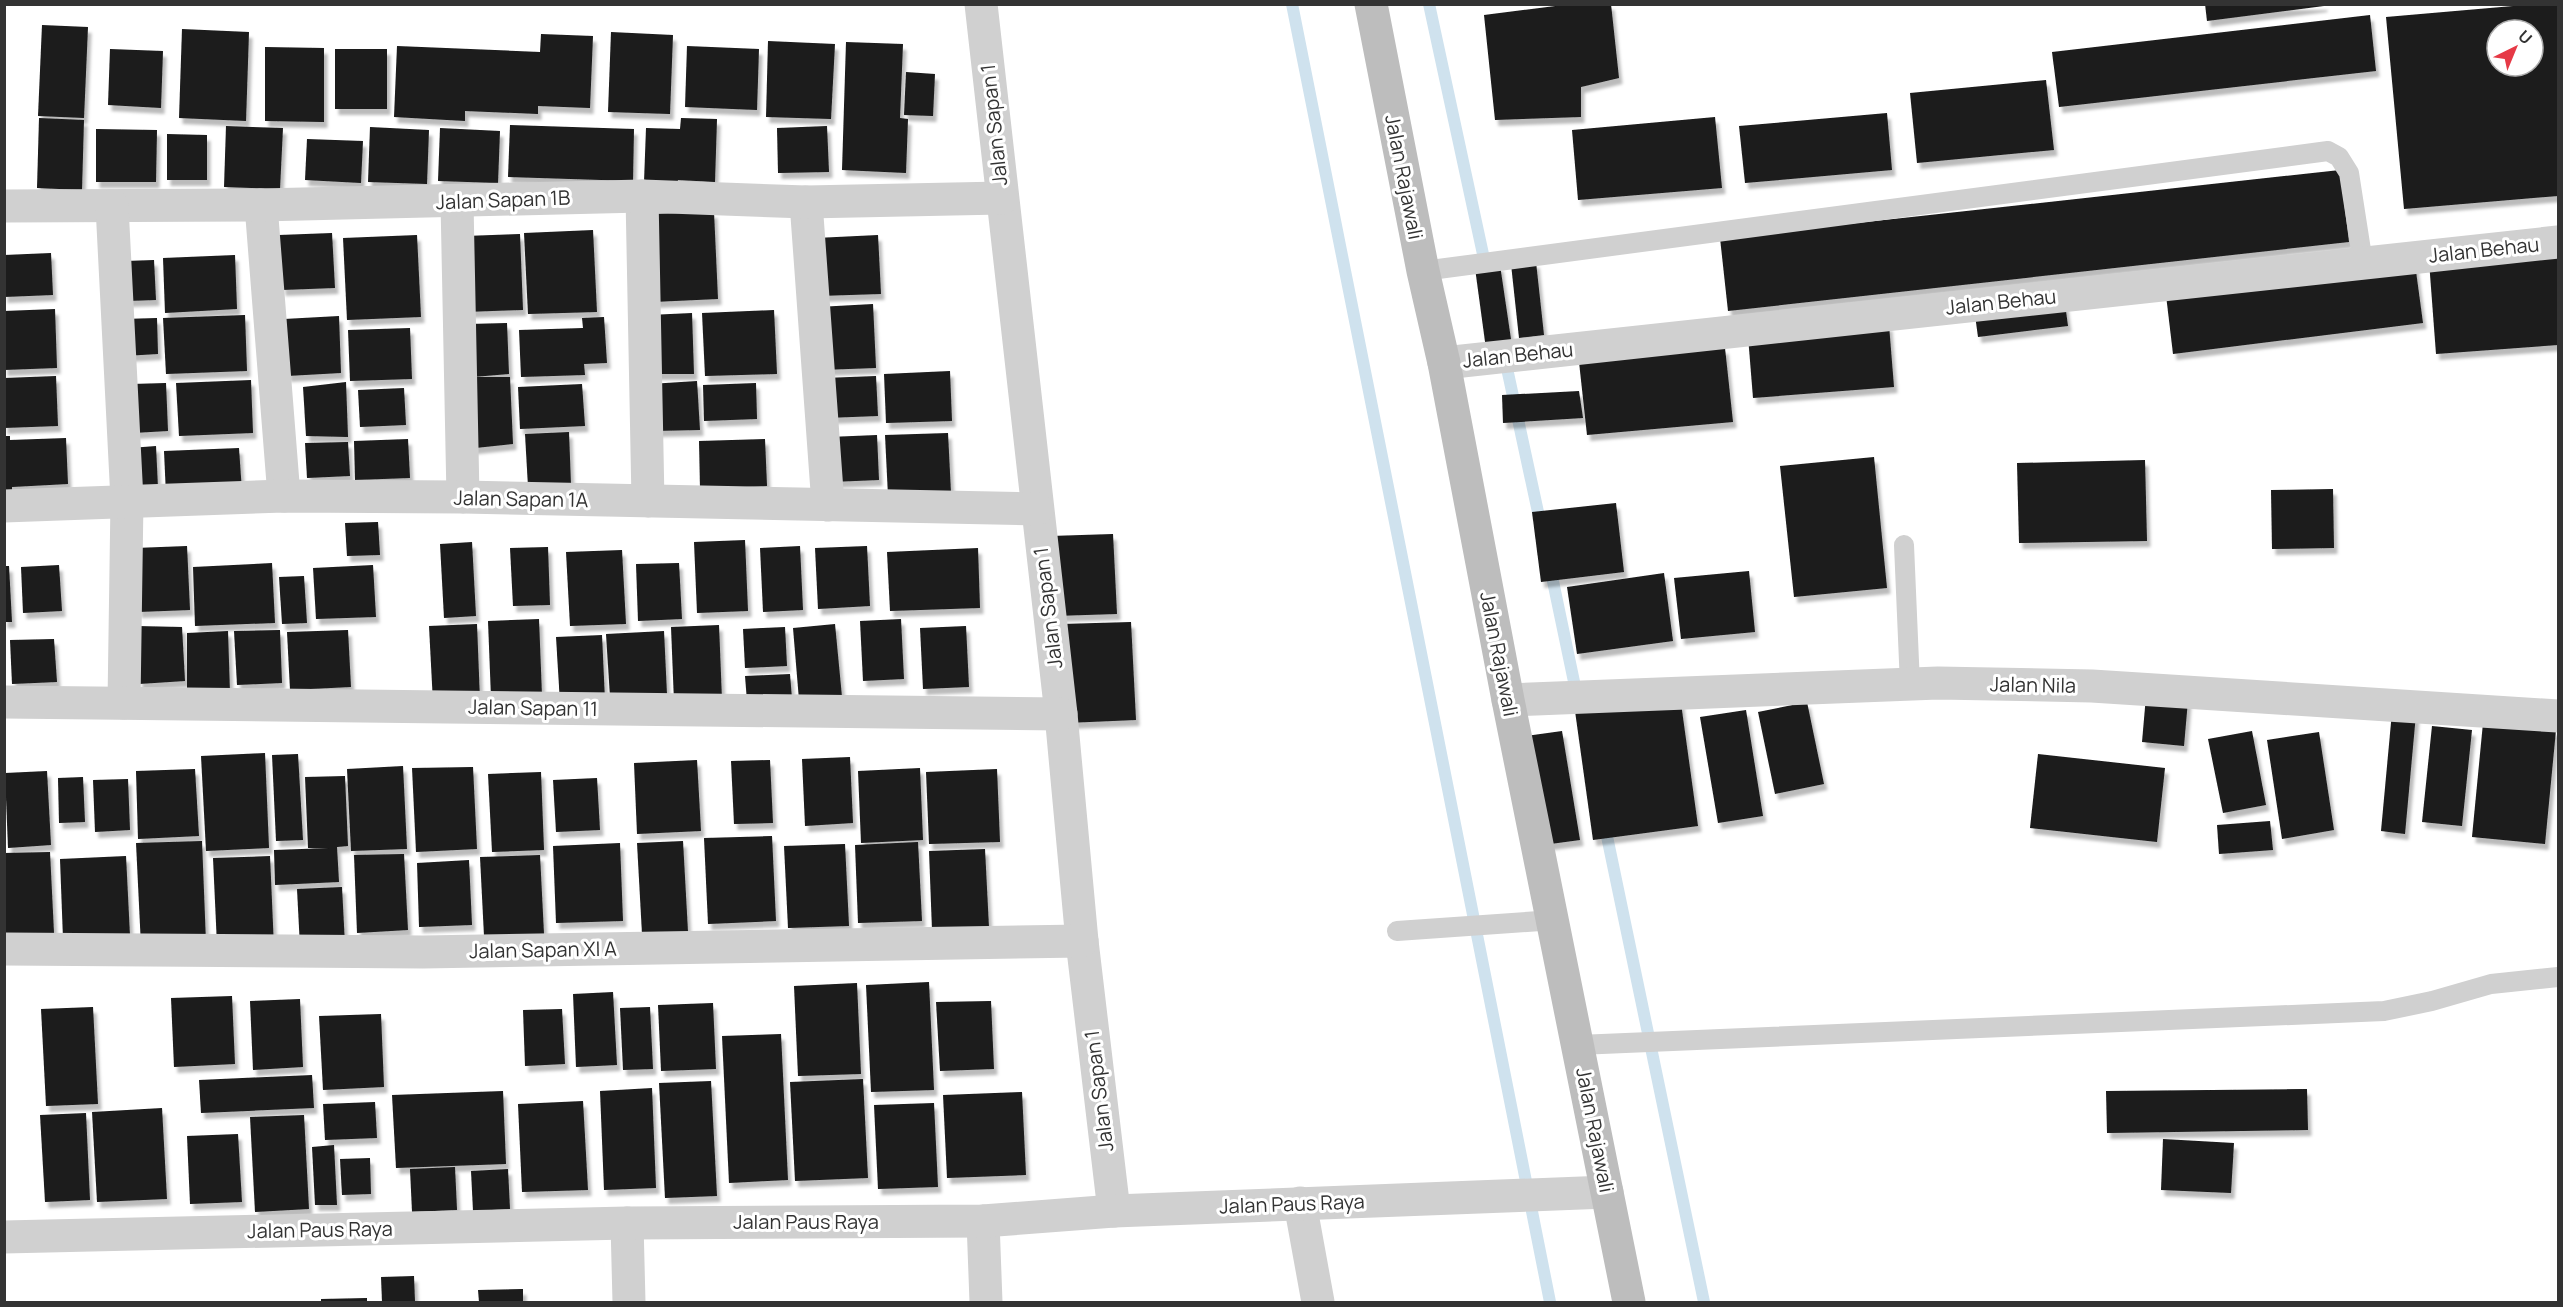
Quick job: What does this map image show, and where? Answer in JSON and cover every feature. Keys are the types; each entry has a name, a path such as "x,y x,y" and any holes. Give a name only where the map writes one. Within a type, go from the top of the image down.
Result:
{"main road":[{"name":"Jalan Rajawali","path":"1371,4 1629,1302"}],"street":[{"name":"Jalan Sapan 1","path":"981,4 1061,714 1082,941 1114,1211"},
{"name":"Jalan Sapan 1B","path":"4,206 261,206 642,196 806,202 1002,198"},
{"path":"642,196 648,501"},
{"path":"457,202 463,497"},
{"path":"806,202 828,505"},
{"path":"112,206 127,500 124,703"},
{"path":"261,206 284,496"},
{"name":"Jalan Behau","path":"1444,363 2559,242"},
{"name":"Jalan Sapan 1A","path":"4,506 284,496 463,497 1037,509"},
{"name":"Jalan Nila","path":"1508,700 1938,683 2092,686 2559,716"},
{"name":"Jalan Sapan 11","path":"4,702 1061,714"},
{"name":"Jalan Sapan XI A","path":"4,950 423,952 1082,941"},
{"name":"Jalan Paus Raya","path":"4,1236 627,1223 983,1221 1114,1211 1607,1192"},
{"path":"1300,1203 1318,1302"},
{"path":"983,1221 986,1302"},
{"path":"627,1223 629,1302"}],"lane":[{"path":"1423,270 1945,204 2328,151 2339,157 2349,173 2363,263"},
{"path":"1904,545 1910,685"},
{"path":"1397,932 1554,920"},
{"path":"1578,1045 2384,1011 2432,1002 2491,984 2559,977"}],"building":[{"path":"1571,4 1611,4 1619,78 1581,87 1581,117 1495,120 1484,15"},
{"path":"2205,4 2324,4 2324,6 2207,21"},
{"path":"2558,4 2558,196 2404,209 2386,17"},
{"path":"2370,15 2376,71 2059,107 2052,52"},
{"path":"42,25 88,27 84,118 38,116"},
{"path":"182,29 249,32 246,121 179,118"},
{"path":"611,32 673,35 670,114 608,112"},
{"path":"541,34 593,36 590,108 538,106 538,114 465,111 465,121 394,117 397,46 540,52"},
{"path":"768,41 835,44 831,119 766,117"},
{"path":"846,42 903,44 900,118 908,119 906,173 842,170"},
{"path":"687,46 759,49 757,110 685,107"},
{"path":"265,47 324,48 324,122 265,121"},
{"path":"110,49 163,51 161,108 108,105"},
{"path":"335,49 387,49 387,109 335,109"},
{"path":"906,72 935,74 933,116 904,115"},
{"path":"2046,80 2054,150 1917,163 1910,93"},
{"path":"1887,113 1892,170 1745,183 1739,126"},
{"path":"1715,117 1722,188 1578,200 1572,130"},
{"path":"39,118 84,120 82,190 37,188"},
{"path":"681,118 717,119 715,182 678,180 677,184 644,182 646,128 680,129"},
{"path":"510,125 634,129 633,181 508,177"},
{"path":"226,126 283,128 280,189 224,187"},
{"path":"827,126 829,172 778,173 777,128"},
{"path":"370,127 429,130 427,184 368,182"},
{"path":"440,128 500,131 498,183 438,181"},
{"path":"96,129 157,130 156,182 96,182"},
{"path":"167,134 207,135 207,180 167,180"},
{"path":"307,139 363,141 361,183 305,180"},
{"path":"2340,170 2349,242 1728,311 1720,238"},
{"path":"714,212 718,299 653,302 649,214"},
{"path":"593,230 597,312 528,314 524,233"},
{"path":"332,233 335,288 282,290 279,235"},
{"path":"520,234 523,310 465,312 465,236"},
{"path":"417,235 421,317 347,320 343,238"},
{"path":"878,235 881,294 818,296 816,238"},
{"path":"2558,251 2558,345 2436,354 2429,261"},
{"path":"51,253 53,295 4,297 4,255"},
{"path":"235,255 237,309 165,313 163,258"},
{"path":"154,260 156,300 127,301 125,261"},
{"path":"1536,262 1544,335 1519,338 1511,264"},
{"path":"2415,264 2423,323 2173,354 2166,295"},
{"path":"1500,265 1512,346 1486,349 1475,268"},
{"path":"873,304 876,368 821,370 818,307"},
{"path":"2065,304 2068,326 1978,337 1975,315"},
{"path":"55,309 57,368 4,370 4,311"},
{"path":"774,310 777,374 705,376 702,313"},
{"path":"692,313 694,374 649,374 649,315"},
{"path":"245,315 247,371 166,374 163,318"},
{"path":"339,316 341,373 287,376 284,319"},
{"path":"604,317 607,363 584,364 585,375 521,377 519,330 583,328 582,318"},
{"path":"157,318 158,354 124,356 123,319"},
{"path":"507,323 509,374 473,377 510,377 513,444 466,449 468,324"},
{"path":"1889,325 1894,387 1753,398 1748,336"},
{"path":"410,328 412,379 350,381 348,330"},
{"path":"1725,348 1733,422 1587,435 1579,362"},
{"path":"950,371 952,421 886,423 884,374"},
{"path":"56,376 58,426 4,428 4,378"},
{"path":"876,376 878,416 826,418 824,378"},
{"path":"251,380 253,433 179,436 176,383"},
{"path":"697,381 700,430 653,431 650,384"},
{"path":"346,382 348,437 306,436 303,387"},
{"path":"166,383 168,431 133,433 131,384"},
{"path":"756,383 757,419 704,421 703,385"},
{"path":"582,384 585,426 520,429 518,387"},
{"path":"404,388 406,425 360,427 358,390"},
{"path":"1579,391 1583,418 1503,423 1502,395"},
{"path":"569,432 571,485 528,487 525,434"},
{"path":"948,433 951,493 888,496 885,435"},
{"path":"877,435 879,480 831,482 829,437"},
{"path":"4,436 10,436 10,440 66,438 68,484 12,487 12,494 4,494"},
{"path":"408,439 410,478 355,480 354,441"},
{"path":"765,439 767,486 700,489 699,441"},
{"path":"348,442 350,476 307,478 305,443"},
{"path":"156,446 158,488 131,488 130,448"},
{"path":"239,448 242,492 166,495 164,451"},
{"path":"1874,457 1887,588 1794,597 1780,466"},
{"path":"2145,460 2147,541 2019,543 2017,463"},
{"path":"2333,489 2334,548 2272,549 2271,490"},
{"path":"1616,503 1624,572 1541,582 1532,512"},
{"path":"378,522 380,555 347,556 345,523"},
{"path":"1113,534 1117,614 1054,616 1050,536"},
{"path":"745,540 748,611 697,613 694,542"},
{"path":"472,542 476,616 444,618 440,544"},
{"path":"187,546 190,610 138,612 135,548"},
{"path":"800,546 803,610 763,612 760,548"},
{"path":"867,546 870,606 818,609 815,548"},
{"path":"548,547 550,605 513,606 510,548"},
{"path":"978,548 980,608 890,611 887,552"},
{"path":"622,550 626,624 570,626 566,552"},
{"path":"272,563 275,623 195,626 193,567"},
{"path":"679,563 682,619 638,621 636,564"},
{"path":"59,565 62,611 23,613 21,567"},
{"path":"373,565 376,617 316,619 313,568"},
{"path":"4,566 9,566 12,622 4,622"},
{"path":"1749,571 1755,632 1681,639 1674,578"},
{"path":"1664,573 1673,641 1577,654 1567,587"},
{"path":"304,576 307,623 282,624 279,577"},
{"path":"539,619 542,696 491,698 488,621"},
{"path":"901,619 904,679 863,681 860,621"},
{"path":"1131,622 1136,720 1066,723 1061,624"},
{"path":"477,624 480,701 433,703 429,626"},
{"path":"835,624 842,697 799,700 793,628"},
{"path":"719,625 722,700 674,702 671,627"},
{"path":"137,626 182,627 185,681 139,684"},
{"path":"966,626 969,687 923,689 920,628"},
{"path":"785,627 787,666 745,668 743,629"},
{"path":"280,630 282,683 237,685 234,631"},
{"path":"348,630 351,687 290,690 287,632"},
{"path":"228,631 230,693 187,695 187,633"},
{"path":"664,631 667,695 610,697 606,634"},
{"path":"602,635 605,701 560,703 556,637"},
{"path":"54,639 57,682 12,684 10,640"},
{"path":"790,674 792,699 747,701 745,676"},
{"path":"1680,696 1698,826 1593,840 1575,711"},
{"path":"2146,696 2188,700 2184,746 2142,742"},
{"path":"1807,702 1824,784 1775,794 1758,712"},
{"path":"1746,710 1763,816 1718,823 1700,717"},
{"path":"2392,712 2416,714 2405,834 2381,831"},
{"path":"2483,723 2556,730 2545,844 2472,837"},
{"path":"2432,726 2472,730 2462,826 2422,822"},
{"path":"1562,731 1580,840 1543,845 1526,736"},
{"path":"2252,731 2266,805 2223,813 2208,739"},
{"path":"2319,732 2334,830 2282,839 2267,740"},
{"path":"265,753 269,848 206,851 201,756"},
{"path":"298,754 303,840 276,841 272,755"},
{"path":"2038,754 2165,768 2157,842 2030,828"},
{"path":"850,757 853,823 805,826 802,759"},
{"path":"697,760 701,831 637,834 634,763"},
{"path":"770,760 773,823 734,824 731,761"},
{"path":"403,766 407,849 351,851 347,769"},
{"path":"473,767 477,849 416,852 412,768"},
{"path":"920,768 923,840 861,843 858,771"},
{"path":"195,769 199,836 138,839 136,771"},
{"path":"997,769 1000,842 929,844 926,772"},
{"path":"47,771 51,845 8,848 5,773"},
{"path":"541,772 544,850 492,852 488,774"},
{"path":"345,776 348,846 337,847 339,882 275,885 274,850 329,848 308,848 305,777"},
{"path":"83,777 85,822 59,823 58,778"},
{"path":"597,778 600,830 556,832 553,780"},
{"path":"128,779 130,830 95,832 93,780"},
{"path":"2270,821 2273,850 2219,854 2217,825"},
{"path":"772,836 776,921 708,924 704,838"},
{"path":"202,841 206,943 141,946 136,843"},
{"path":"683,841 688,932 642,934 637,843"},
{"path":"918,842 922,921 858,923 855,845"},
{"path":"620,843 623,921 556,923 553,846"},
{"path":"845,844 849,926 788,928 784,846"},
{"path":"985,849 989,928 932,930 929,851"},
{"path":"50,852 54,933 4,935 4,853"},
{"path":"404,854 408,930 357,933 354,855"},
{"path":"540,855 544,934 484,936 480,857"},
{"path":"126,856 130,936 63,939 60,859"},
{"path":"270,856 274,948 217,945 213,858"},
{"path":"469,860 472,925 419,927 417,863"},
{"path":"342,887 345,945 300,947 297,889"},
{"path":"929,982 934,1090 871,1092 866,985"},
{"path":"857,983 861,1074 798,1076 794,986"},
{"path":"613,992 617,1065 576,1067 573,994"},
{"path":"232,996 235,1064 174,1067 171,998"},
{"path":"300,999 303,1067 253,1070 250,1001"},
{"path":"991,1001 994,1069 940,1071 936,1002"},
{"path":"713,1003 716,1069 661,1071 658,1005"},
{"path":"93,1007 98,1104 46,1106 41,1009"},
{"path":"650,1007 653,1069 623,1070 620,1008"},
{"path":"562,1009 565,1064 525,1066 523,1010"},
{"path":"381,1014 384,1087 323,1090 319,1016"},
{"path":"781,1034 788,1180 729,1183 722,1036"},
{"path":"312,1075 314,1108 201,1113 199,1080"},
{"path":"863,1079 868,1178 795,1181 790,1082"},
{"path":"711,1081 717,1196 665,1198 659,1083"},
{"path":"652,1088 656,1188 604,1190 600,1091"},
{"path":"2307,1089 2308,1130 2107,1133 2106,1091"},
{"path":"503,1091 506,1164 396,1168 392,1095"},
{"path":"1022,1092 1026,1175 947,1178 943,1095"},
{"path":"583,1101 588,1190 522,1192 518,1104"},
{"path":"375,1102 377,1138 325,1140 323,1104"},
{"path":"934,1103 938,1187 878,1189 874,1105"},
{"path":"162,1108 167,1199 97,1202 92,1112"},
{"path":"86,1113 90,1200 45,1202 40,1115"},
{"path":"304,1115 309,1209 255,1212 250,1117"},
{"path":"238,1134 242,1202 190,1204 187,1136"},
{"path":"2163,1139 2234,1143 2231,1193 2161,1190"},
{"path":"334,1145 337,1205 315,1205 312,1147"},
{"path":"370,1158 371,1194 342,1195 340,1159"},
{"path":"455,1167 457,1210 412,1212 410,1169"},
{"path":"508,1169 510,1209 473,1211 471,1171"},
{"path":"414,1276 415,1302 382,1302 381,1277"},
{"path":"523,1289 523,1302 479,1302 478,1290"},
{"path":"367,1298 367,1302 321,1302 321,1299"}],"waterway":[{"path":"1292,4 1550,1302"},
{"path":"1429,4 1486,268"},
{"path":"1505,359 1541,526"},
{"path":"1550,567 1577,696"},
{"path":"1604,822 1704,1302"}]}
